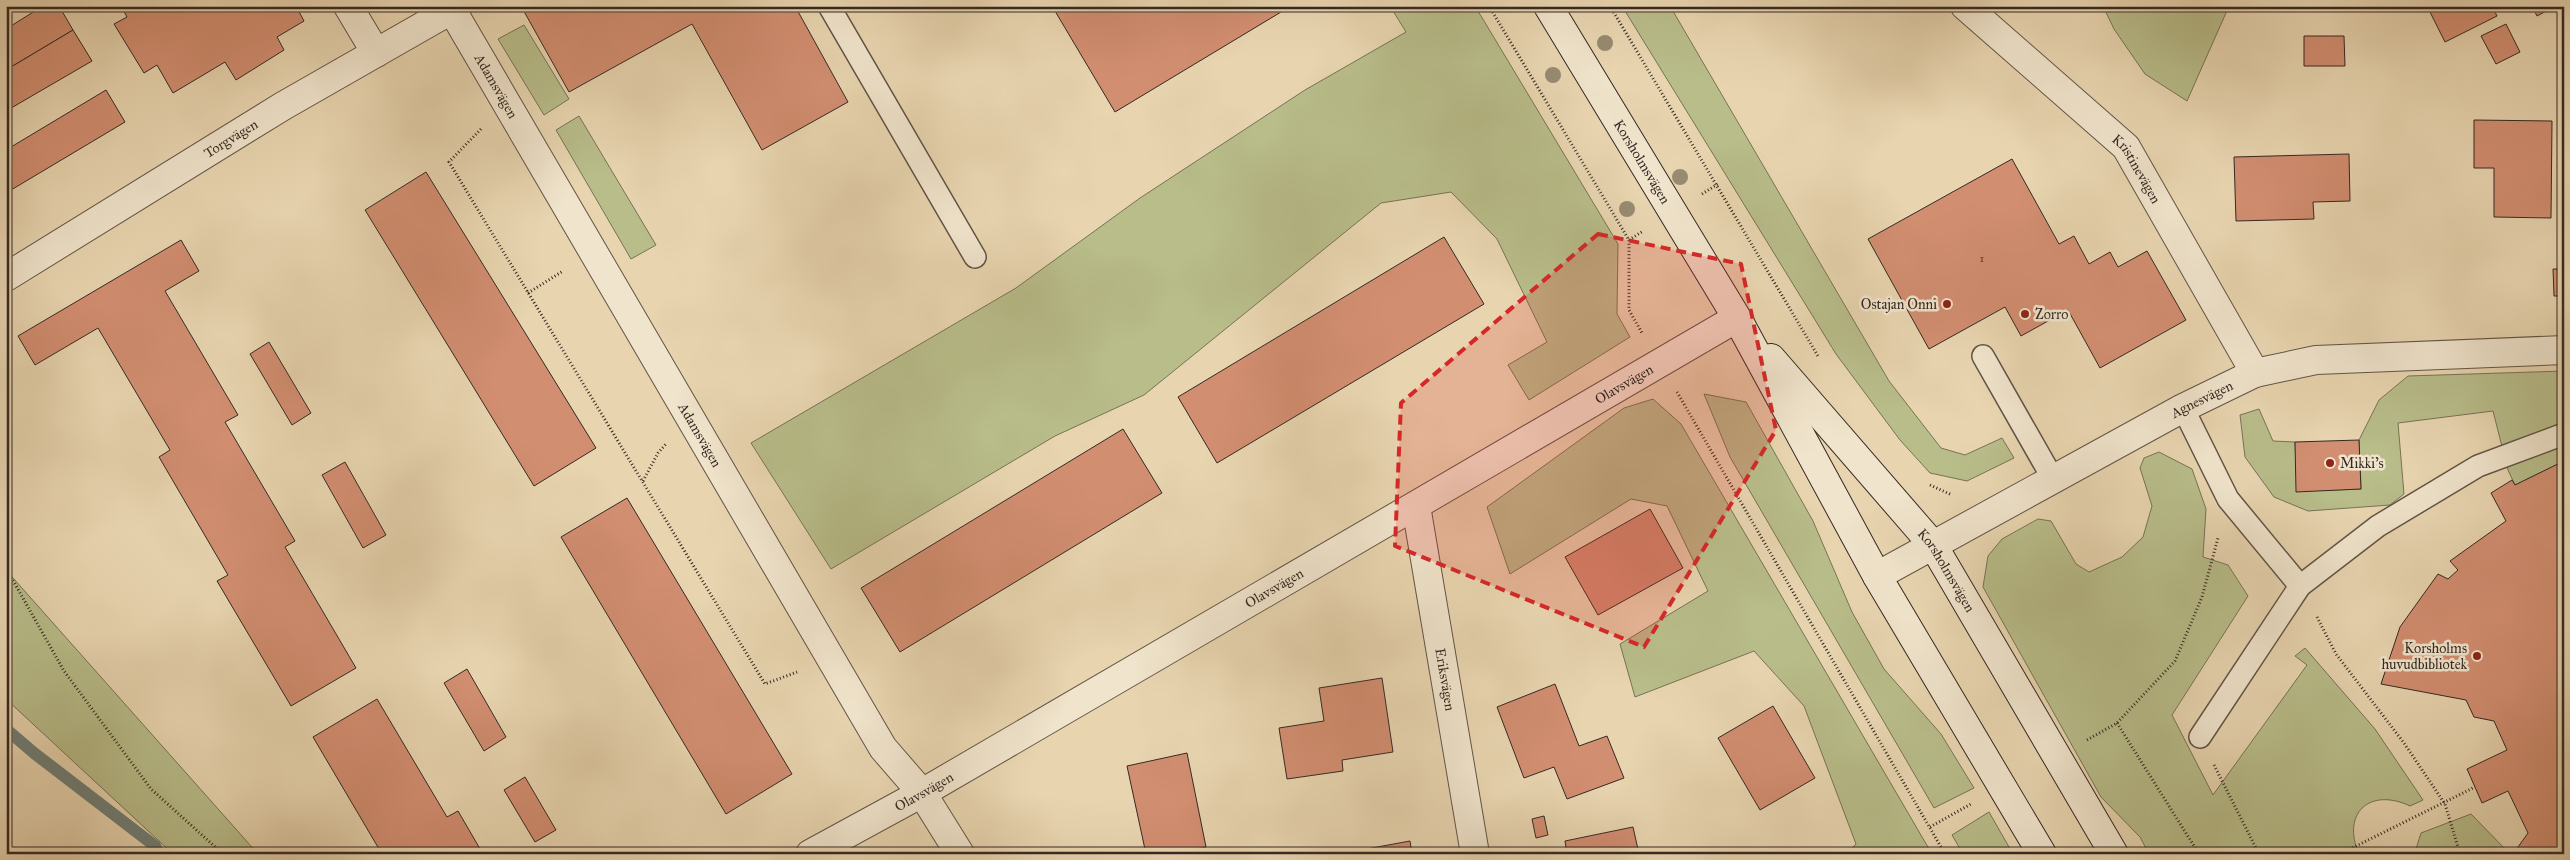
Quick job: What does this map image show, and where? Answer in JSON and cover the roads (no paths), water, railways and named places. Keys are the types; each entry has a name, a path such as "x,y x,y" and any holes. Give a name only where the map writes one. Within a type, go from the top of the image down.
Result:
{"street":[{"path":"348,6 376,53"},
{"name":"Korsholmsvägen","path":"1548,6 1737,318 1877,576 2042,854"},
{"name":"Kristinevägen","path":"1966,6 2126,147 2255,373"},
{"name":"Torgvägen","path":"6,277 184,166 455,8"},
{"name":"Adamsvägen","path":"455,8 506,104 883,748 922,793 960,854"},
{"name":"Korsholmsvägen","path":"1737,318 1933,545 2114,854"},
{"name":"Olavsvägen","path":"810,854 922,793 1737,318"},
{"name":"Agnesvägen","path":"1877,576 2183,408 2255,373 2316,360 2564,350"},
{"name":"Eriksvägen","path":"1416,506 1475,854"}],"lane":[{"path":"829,6 975,257"},
{"path":"1983,356 2053,479"},
{"path":"2183,408 2228,499 2300,586"},
{"path":"2200,736 2300,586 2378,526 2478,466 2564,434"}],"waterway":[{"path":"6,729 34,753 155,846 159,854"}],"place":[{"name":"Ostajan Onni","path":"1947,304"},
{"name":"Zorro","path":"2025,314"},
{"name":"Mikki's","path":"2330,463"},
{"name":"Korsholms huvudbibliotek","path":"2477,656"}]}
